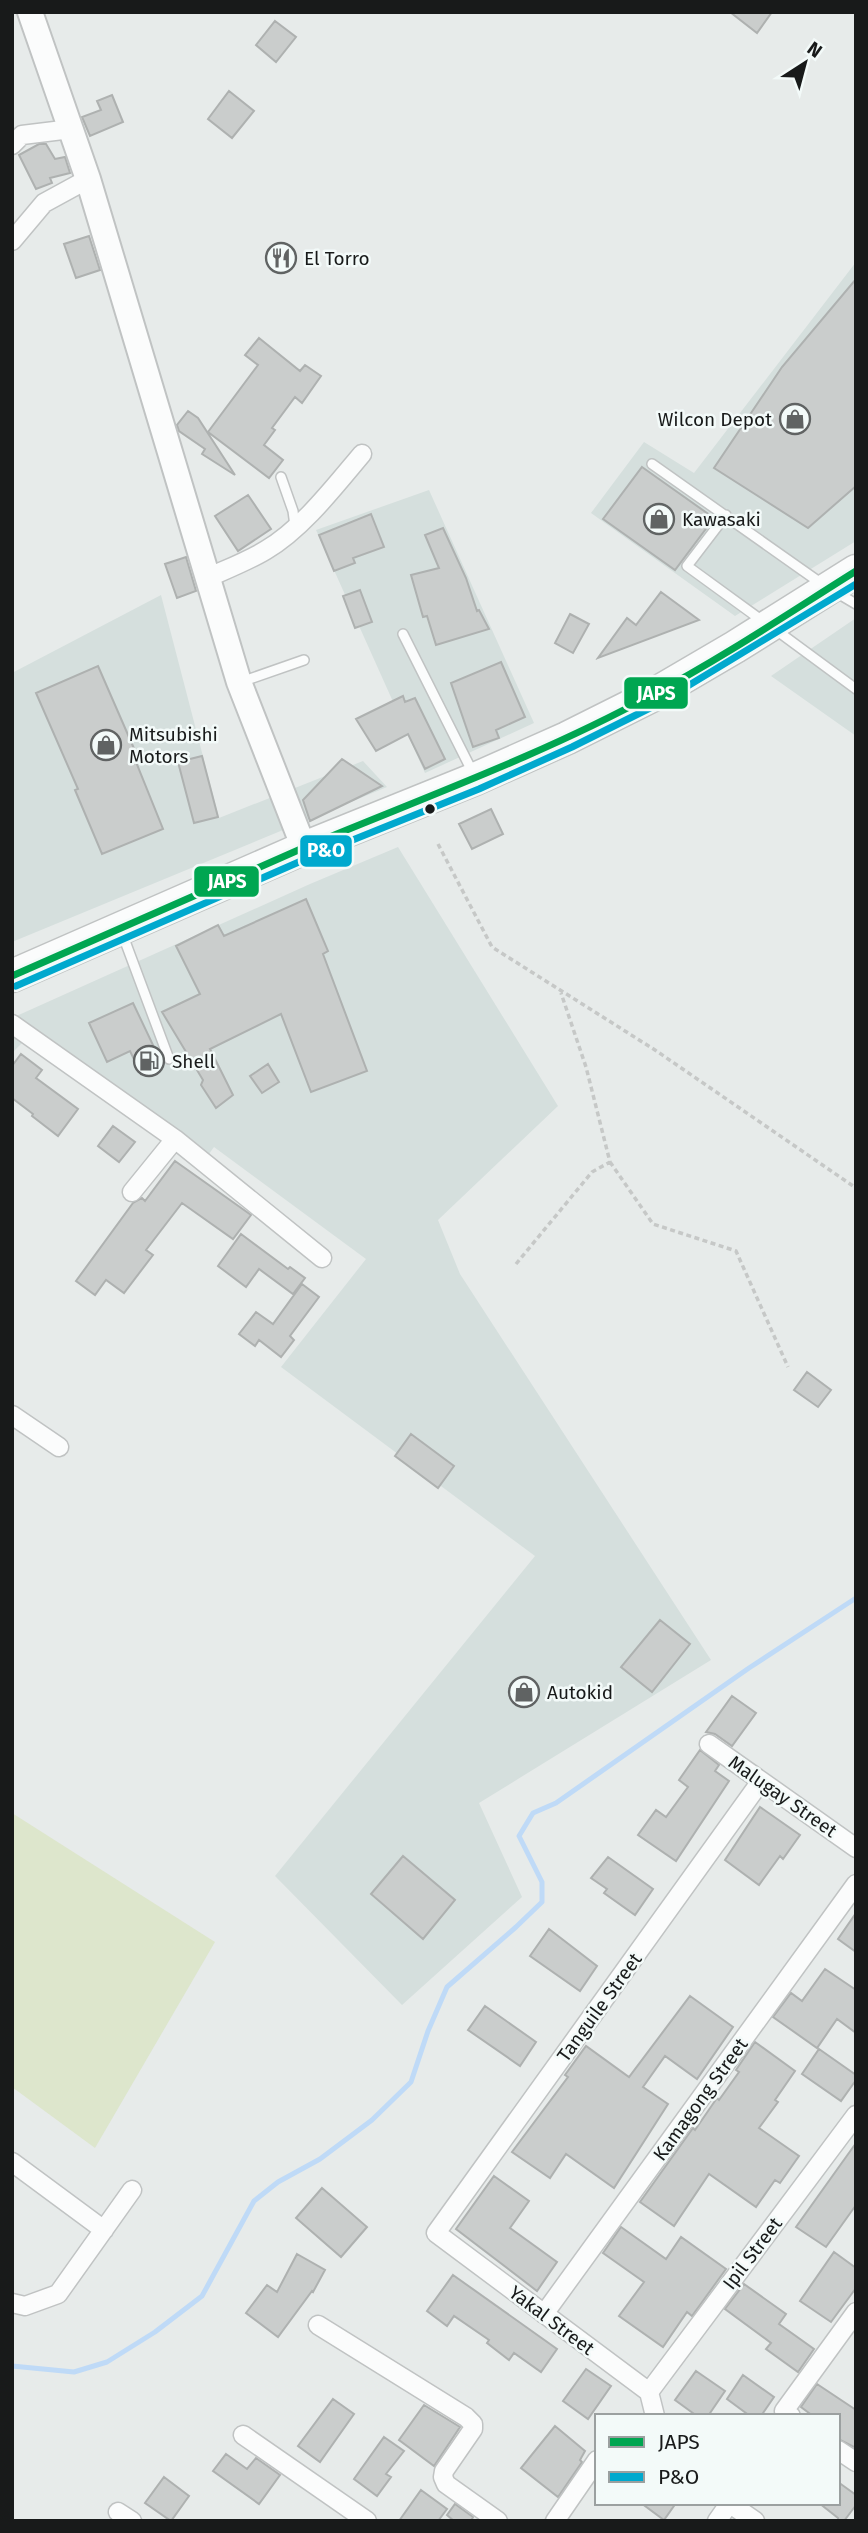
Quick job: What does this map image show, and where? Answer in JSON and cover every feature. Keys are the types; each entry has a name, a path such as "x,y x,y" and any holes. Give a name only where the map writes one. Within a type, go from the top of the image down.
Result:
{"highway":[{"path":"12,976 304,848 475,779 566,738 653,695 856,571"}],"street":[{"path":"30,12 88,179 239,682 304,848"},
{"path":"12,145 22,135 71,129"},
{"path":"13,240 44,203 88,179"},
{"path":"207,578 268,549 318,506 362,454"},
{"path":"12,1024 176,1139 322,1258"},
{"path":"132,1192 176,1139"},
{"path":"12,1415 59,1447"},
{"name":"Malugay Street","path":"709,1744 856,1848"},
{"name":"Tanguile Street","path":"436,2233 761,1781"},
{"name":"Kamagong Street","path":"544,2314 856,1884"},
{"name":"Ipil Street","path":"649,2392 856,2115"},
{"path":"12,2162 104,2230"},
{"path":"12,2303 25,2306 58,2294 132,2190"},
{"name":"Yakal Street","path":"436,2233 649,2392"},
{"path":"788,2413 848,2338 856,2312"},
{"path":"318,2325 466,2417 473,2424 473,2429 444,2471 443,2477 446,2484 498,2521"},
{"path":"649,2392 654,2414"},
{"path":"243,2435 368,2521"},
{"path":"840,2450 856,2462"},
{"path":"555,2521 595,2463"},
{"path":"717,2521 728,2505"},
{"path":"732,2505 755,2521"}],"lane":[{"path":"652,464 856,604"},
{"path":"281,477 293,511 295,526"},
{"path":"726,516 687,566 856,689"},
{"path":"402,634 475,779"},
{"path":"239,682 304,660"},
{"path":"120,928 169,1059"}],"path":[{"path":"438,844 492,947 654,1050 856,1188"},
{"path":"561,991 586,1067 610,1162 653,1224 736,1251 788,1367"},
{"path":"516,1265 592,1172 610,1162"}],"shaded area":[{"path":"856,262 856,541 735,616 591,513 644,442 694,473"},
{"path":"429,490 534,723 425,773 316,530"},
{"name":"Mitsubishi Motors","path":"161,595 219,818 363,761 387,787 12,942 12,673"},
{"path":"856,618 856,736 771,676"},
{"path":"398,847 558,1106 438,1220 460,1274 711,1660 479,1803 522,1897 402,2005 275,1876 535,1556 281,1367 366,1259 214,1147 206,1158 29,1036 12,1053 12,1018"}],"green space":[{"path":"12,1813 215,1942 95,2148 12,2087"}],"building":[{"path":"730,12 772,12 757,33"},
{"path":"275,21 296,37 276,62 256,45"},
{"path":"229,91 254,111 232,138 208,119"},
{"path":"112,95 123,122 90,136 82,117 101,110 97,101"},
{"path":"39,144 46,144 55,159 65,157 70,173 50,178 52,183 36,189 19,155"},
{"path":"89,236 100,270 76,278 64,244"},
{"name":"Wilcon Depot","path":"856,279 856,486 808,528 714,468 782,367"},
{"path":"259,338 300,371 305,365 321,376 302,403 295,397 272,428 275,430 264,445 283,460 269,478 208,432 258,365 245,355"},
{"path":"188,411 198,418 235,475 202,454 205,449 179,431 177,425"},
{"name":"Kawasaki","path":"642,467 714,518 675,570 603,519"},
{"path":"248,495 271,529 238,551 215,516"},
{"path":"371,514 384,547 353,558 355,563 334,571 319,535"},
{"path":"443,528 466,578 477,611 479,610 489,629 436,645 427,616 423,617 411,575 439,568 425,535"},
{"path":"186,557 196,591 177,598 165,564"},
{"path":"360,590 372,622 355,628 343,596"},
{"path":"661,592 699,620 598,658 627,618 636,625"},
{"path":"570,614 589,624 573,653 555,643"},
{"path":"501,662 525,717 496,730 499,738 473,747 451,683"},
{"path":"98,666 139,760 136,762 163,829 102,854 75,790 78,789 36,693"},
{"path":"403,696 405,702 415,698 445,759 425,769 408,734 376,751 356,719"},
{"path":"202,756 218,817 194,823 178,762"},
{"path":"342,759 382,786 310,821 303,800"},
{"path":"491,809 503,834 472,849 459,824"},
{"path":"306,899 328,951 323,954 367,1071 311,1092 281,1014 210,1049 233,1095 216,1108 201,1085 203,1080 162,1012 200,994 176,946 218,925 224,936"},
{"path":"133,1003 162,1064 141,1074 130,1051 107,1062 89,1023"},
{"path":"21,1054 42,1070 36,1078 78,1109 58,1136 12,1098 12,1066"},
{"path":"268,1064 279,1082 262,1093 250,1076"},
{"path":"113,1126 135,1142 119,1162 98,1146"},
{"path":"175,1161 251,1215 233,1239 182,1203 146,1250 153,1255 124,1293 106,1280 95,1295 76,1281 133,1203 142,1198 145,1201"},
{"path":"241,1234 288,1269 290,1267 305,1278 293,1294 259,1269 246,1287 218,1266"},
{"path":"302,1284 319,1297 290,1336 294,1340 281,1357 259,1340 255,1346 239,1334 256,1312 273,1324"},
{"path":"807,1372 831,1390 818,1407 794,1390"},
{"path":"411,1434 454,1466 438,1488 395,1456"},
{"path":"660,1620 690,1644 652,1692 621,1667"},
{"path":"732,1696 756,1713 732,1746 715,1734 706,1732"},
{"path":"700,1750 719,1765 715,1771 729,1781 676,1861 638,1835 656,1810 666,1817 688,1787 679,1780"},
{"path":"760,1807 800,1835 783,1859 780,1856 759,1885 725,1860"},
{"path":"403,1856 455,1900 423,1939 371,1894"},
{"path":"608,1857 653,1889 635,1915 604,1893 607,1889 591,1878"},
{"path":"856,1913 856,1952 838,1939"},
{"path":"549,1929 597,1966 580,1991 530,1956"},
{"path":"825,1969 856,1990 856,2033 837,2019 817,2048 773,2017 791,1993 802,2001"},
{"path":"690,1996 733,2027 697,2079 665,2056 643,2087 668,2104 614,2188 566,2154 550,2178 512,2152 568,2077 565,2075 586,2046 629,2077"},
{"path":"485,2006 536,2042 520,2066 468,2030"},
{"path":"755,2042 795,2071 775,2100 778,2102 759,2128 799,2156 780,2183 775,2180 756,2207 709,2174 674,2226 640,2202 693,2128 695,2130 717,2098 719,2100 739,2072 736,2070"},
{"path":"819,2049 856,2075 856,2080 841,2101 802,2074"},
{"path":"856,2143 856,2205 826,2247 796,2227"},
{"path":"494,2176 529,2201 510,2228 557,2262 537,2291 456,2229"},
{"path":"322,2188 367,2227 341,2257 296,2218"},
{"path":"621,2227 666,2259 681,2237 726,2269 692,2316 687,2312 663,2347 619,2316 644,2282 603,2253"},
{"path":"834,2252 856,2268 856,2288 831,2322 800,2301"},
{"path":"297,2254 325,2270 313,2292 278,2337 246,2313 267,2285 277,2292"},
{"path":"453,2275 557,2349 541,2372 514,2353 509,2360 487,2343 489,2340 454,2316 447,2326 427,2311"},
{"path":"744,2284 786,2314 779,2324 814,2349 798,2372 766,2349 771,2343 725,2309"},
{"path":"586,2369 611,2386 588,2419 563,2401"},
{"path":"696,2371 725,2391 709,2414 694,2414 675,2400"},
{"path":"743,2375 774,2397 762,2414 747,2414 727,2399"},
{"path":"817,2384 856,2410 856,2448 840,2440 840,2414 810,2414 801,2407"},
{"path":"333,2399 354,2414 320,2462 298,2446"},
{"path":"424,2405 460,2427 434,2466 399,2440"},
{"path":"555,2426 585,2451 580,2460 582,2462 558,2497 521,2468"},
{"path":"384,2437 404,2451 386,2474 391,2477 377,2496 354,2479"},
{"path":"226,2454 247,2469 256,2458 280,2475 259,2504 213,2471"},
{"path":"164,2477 189,2496 171,2521 145,2503"},
{"path":"840,2483 856,2495 856,2505 844,2521 838,2521 838,2518 822,2505 840,2505"},
{"path":"421,2490 447,2509 438,2521 399,2521"},
{"path":"455,2504 473,2517 471,2521 454,2521 447,2515"},
{"path":"644,2505 675,2505 664,2520"}],"waterway":[{"path":"12,2366 74,2372 107,2362 155,2332 202,2296 254,2201 278,2182 320,2159 372,2120 411,2082 428,2031 447,1987 542,1902 542,1882 519,1836 533,1813 556,1803 749,1668 856,1598"}],"transit line":[{"name":"JAPS","path":"12,976 303,848 567,738 704,666 856,571"},
{"name":"P&O","path":"16,986 308,858 479,789 572,747 658,704 856,584"}],"place":[{"name":"El Torro","path":"281,258"},
{"name":"Wilcon Depot","path":"795,419"},
{"name":"Kawasaki","path":"659,519"},
{"name":"Mitsubishi Motors","path":"106,745"},
{"name":"Shell","path":"149,1061"},
{"name":"Autokid","path":"524,1692"}]}
